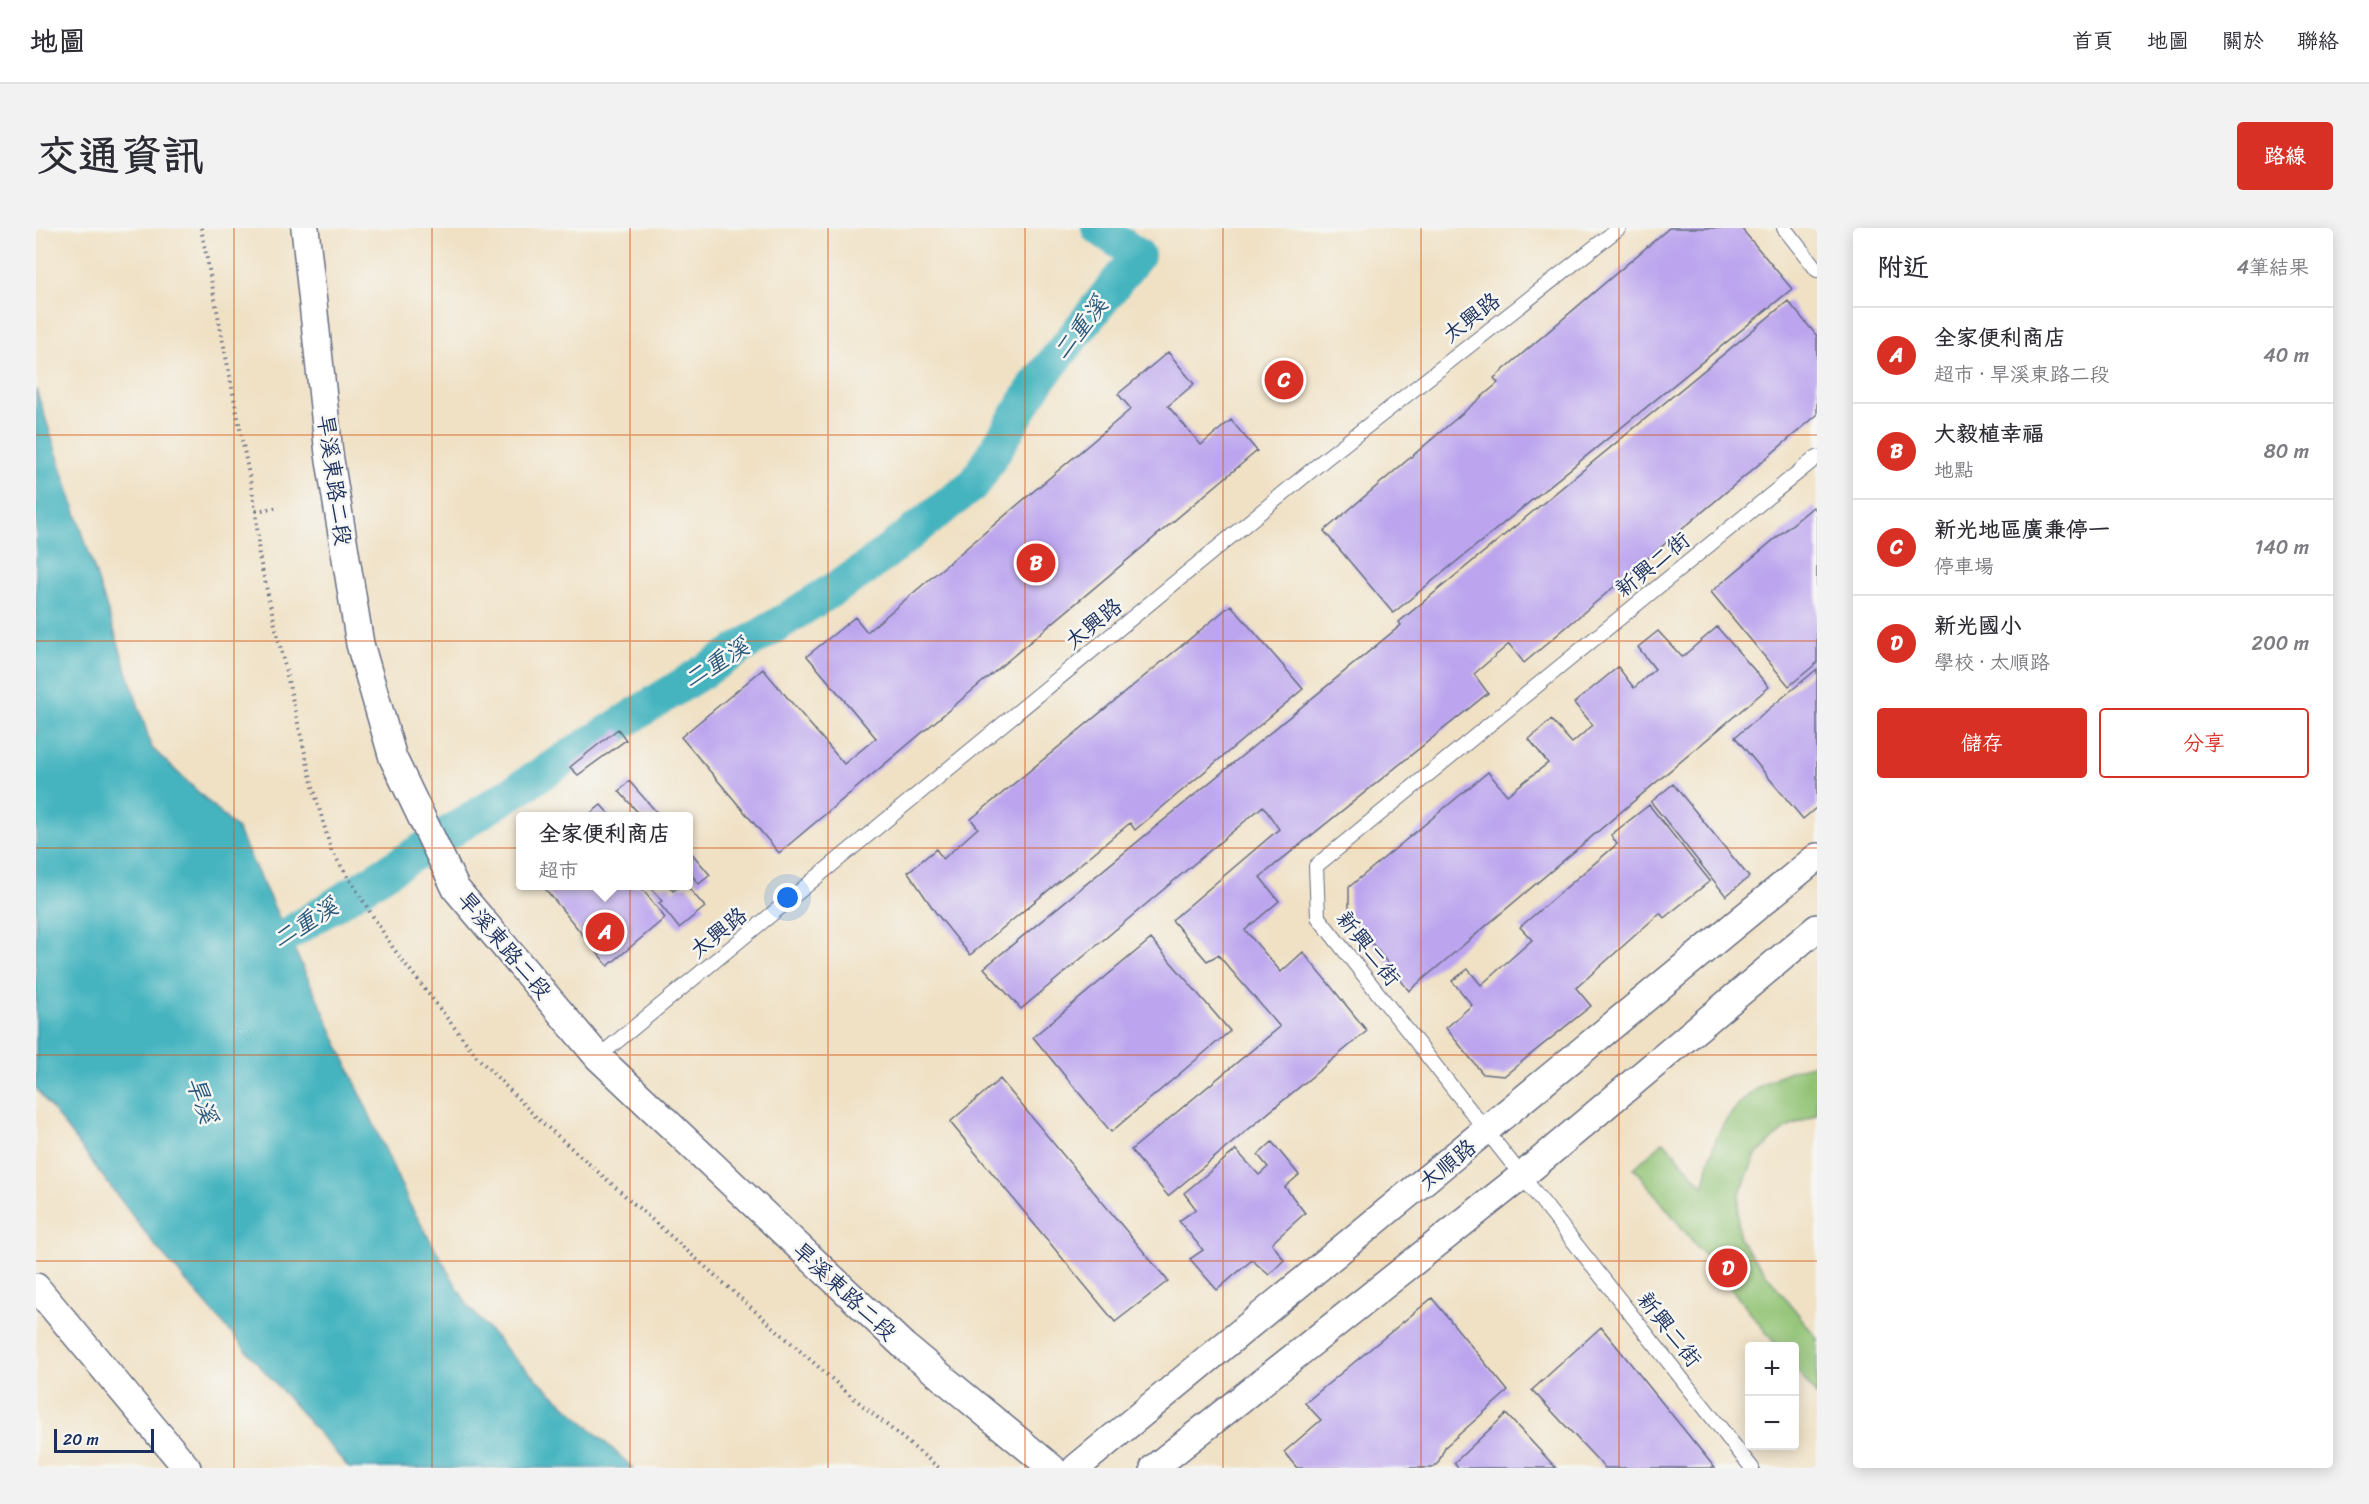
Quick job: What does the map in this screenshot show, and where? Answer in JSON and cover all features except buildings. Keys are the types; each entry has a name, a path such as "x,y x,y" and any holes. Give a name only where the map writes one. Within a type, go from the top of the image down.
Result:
{"street":[{"name":"旱溪東路二段","path":"305,228 329,454 360,644 393,758 456,889 598,1057 904,1346 1052,1468"},
{"name":"太順路","path":"1076,1468 1817,857"},
{"path":"1154,1468 1523,1175 1817,928"},
{"path":"36,1287 187,1468"}],"lane":[{"name":"太興路","path":"598,1057 1324,460 1619,228"},
{"path":"1784,228 1817,270"},
{"name":"新興二街","path":"1752,1468 1318,917 1316,866 1817,457"}],"path":[{"path":"256,511 279,507"}],"green space":[{"path":"1817,1064 1817,1114 1785,1129 1756,1155 1740,1193 1739,1239 1817,1338 1817,1396 1799,1373 1799,1342 1774,1342 1634,1168 1664,1141 1703,1186 1717,1137 1734,1110 1758,1088 1801,1068"}],"water":[{"name":"旱溪","path":"36,389 152,748 237,829 321,1006 409,1203 468,1306 511,1355 633,1468 349,1468 157,1248 36,1088"}],"waterway":[{"name":"二重溪","path":"247,960 864,570 975,483 1036,384 1138,255 1098,228"}],"place":[{"name":"新光地區廣兼停一","path":"1284,380"},
{"name":"大毅植幸福","path":"1036,563"},
{"name":"全家便利商店","path":"605,932"},
{"name":"新光國小","path":"1728,1268"}]}
